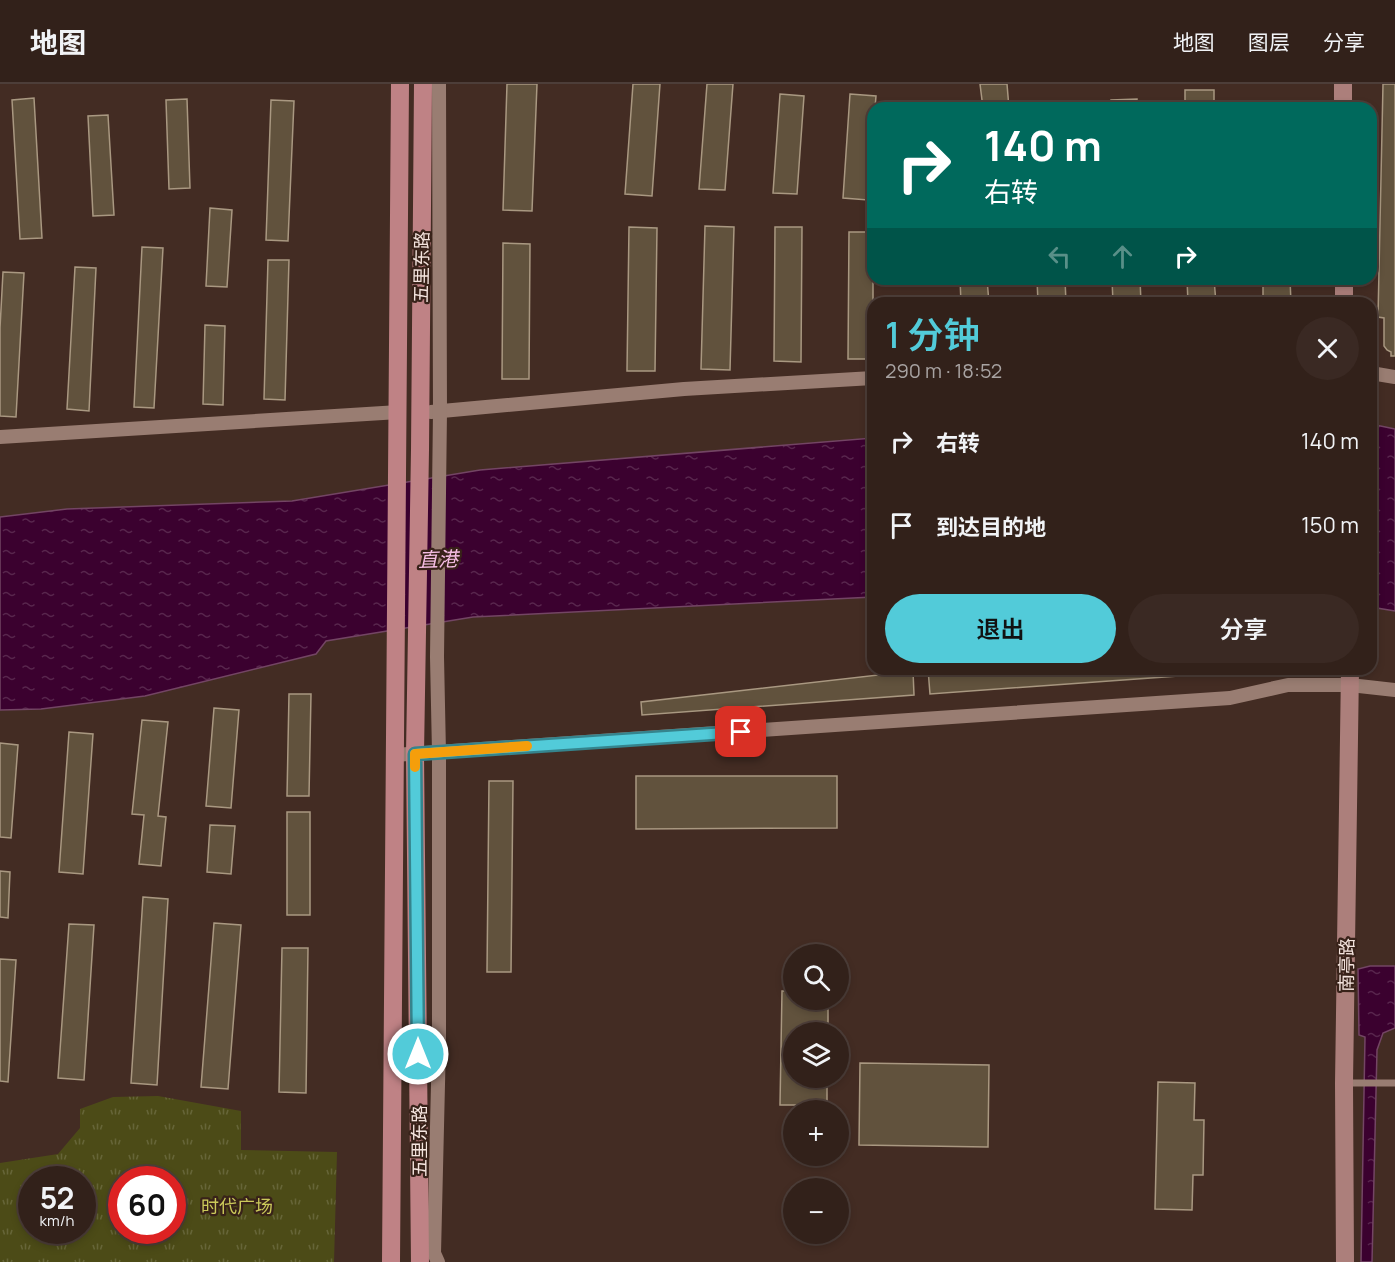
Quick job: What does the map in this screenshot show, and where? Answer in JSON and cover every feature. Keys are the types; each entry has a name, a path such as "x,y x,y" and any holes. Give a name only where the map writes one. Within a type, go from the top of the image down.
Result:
{"main road":[{"name":"五里东路","path":"391,1262 400,84"},
{"name":"五里东路","path":"420,1262 415,754 423,84"}],"street":[{"path":"438,1262 434,1253 439,1042 437,657 440,411 439,84"},
{"path":"1343,84 1343,102"},
{"path":"1377,374 1395,377"},
{"path":"420,412 684,390 867,378"},
{"path":"0,437 399,412"},
{"path":"394,755 1230,698 1288,685 1350,677 1395,690"},
{"name":"南亭路","path":"1345,1262 1351,1083 1350,677"}],"lane":[{"path":"1351,1083 1395,1083"}],"green space":[{"name":"时代广场","path":"158,1096 241,1111 241,1150 337,1152 334,1262 0,1262 0,1163 58,1154 80,1128 80,1109 113,1097"}],"water":[{"path":"1377,425 1395,429 1395,611 1377,608"},
{"name":"直港","path":"867,438 867,597 473,617 326,641 316,654 145,696 41,709 0,710 0,517 67,509 292,501 480,470"},
{"path":"1370,966 1395,966 1395,1028 1383,1033 1377,1050 1372,1262 1361,1262 1365,1037 1359,1035 1358,969"}],"building":[{"path":"507,84 537,84 532,211 503,210"},
{"path":"633,84 660,84 652,196 625,194"},
{"path":"707,84 733,84 725,190 699,189"},
{"path":"980,84 1007,84 1008,102 982,102"},
{"path":"1383,84 1395,84 1395,356 1391,356 1391,352 1384,346 1384,318 1378,317"},
{"path":"1185,90 1214,90 1214,102 1185,102"},
{"path":"780,94 804,96 797,194 773,193"},
{"path":"850,94 876,96 876,102 867,102 867,200 843,198"},
{"path":"34,98 42,238 20,239 12,100"},
{"path":"187,99 190,188 169,189 166,100"},
{"path":"1137,99 1137,102 1111,102 1111,100"},
{"path":"271,100 294,101 288,241 266,240"},
{"path":"1263,101 1289,101 1289,102"},
{"path":"108,115 114,215 93,216 88,116"},
{"path":"210,208 232,210 227,287 206,286"},
{"path":"705,226 734,227 730,370 701,369"},
{"path":"629,227 657,228 655,371 627,371"},
{"path":"775,227 802,227 801,362 774,361"},
{"path":"849,232 867,232 867,285 873,285 873,297 867,297 867,359 848,359"},
{"path":"503,243 530,244 529,379 502,379"},
{"path":"142,247 163,248 154,408 134,407"},
{"path":"268,260 289,260 285,400 264,399"},
{"path":"75,267 96,268 89,411 67,409"},
{"path":"3,272 24,273 16,417 0,416 0,328"},
{"path":"960,285 988,285 988,297 961,297"},
{"path":"1037,285 1065,285 1066,297 1038,297"},
{"path":"1112,285 1140,285 1141,297 1113,297"},
{"path":"1187,285 1214,285 1216,297 1188,297"},
{"path":"1263,285 1290,285 1291,297 1263,297"},
{"path":"205,325 225,326 223,405 203,404"},
{"path":"878,675 913,675 914,695 642,715 641,702"},
{"path":"928,675 1178,676 930,694"},
{"path":"289,694 311,694 309,796 287,796"},
{"path":"214,708 239,710 231,808 206,806"},
{"path":"142,720 168,722 158,816 166,817 161,866 139,864 144,815 132,814"},
{"path":"69,732 93,734 83,874 59,872"},
{"path":"0,743 18,745 11,838 0,837"},
{"path":"636,776 837,776 837,828 636,829"},
{"path":"489,781 513,781 511,972 487,972"},
{"path":"287,812 310,812 310,915 287,915"},
{"path":"210,825 235,826 231,874 207,872"},
{"path":"0,871 10,872 8,918 0,917"},
{"path":"143,897 168,899 157,1085 131,1083"},
{"path":"214,923 241,925 228,1089 201,1087"},
{"path":"69,924 94,925 84,1080 58,1078"},
{"path":"282,948 308,948 306,1093 279,1092"},
{"path":"0,959 16,960 8,1082 0,1081"},
{"path":"783,991 783,1010 828,1010 828,1022 783,1022 783,1088 827,1088 827,1100 783,1100 783,1105 780,1105"},
{"path":"860,1063 989,1065 988,1147 859,1145"},
{"path":"1158,1082 1195,1083 1194,1120 1204,1120 1203,1175 1193,1175 1192,1210 1155,1209"}],"slow traffic":[{"path":"415,767 415,754 527,746"}],"route":[{"path":"418,1054 415,754 741,732"}]}
